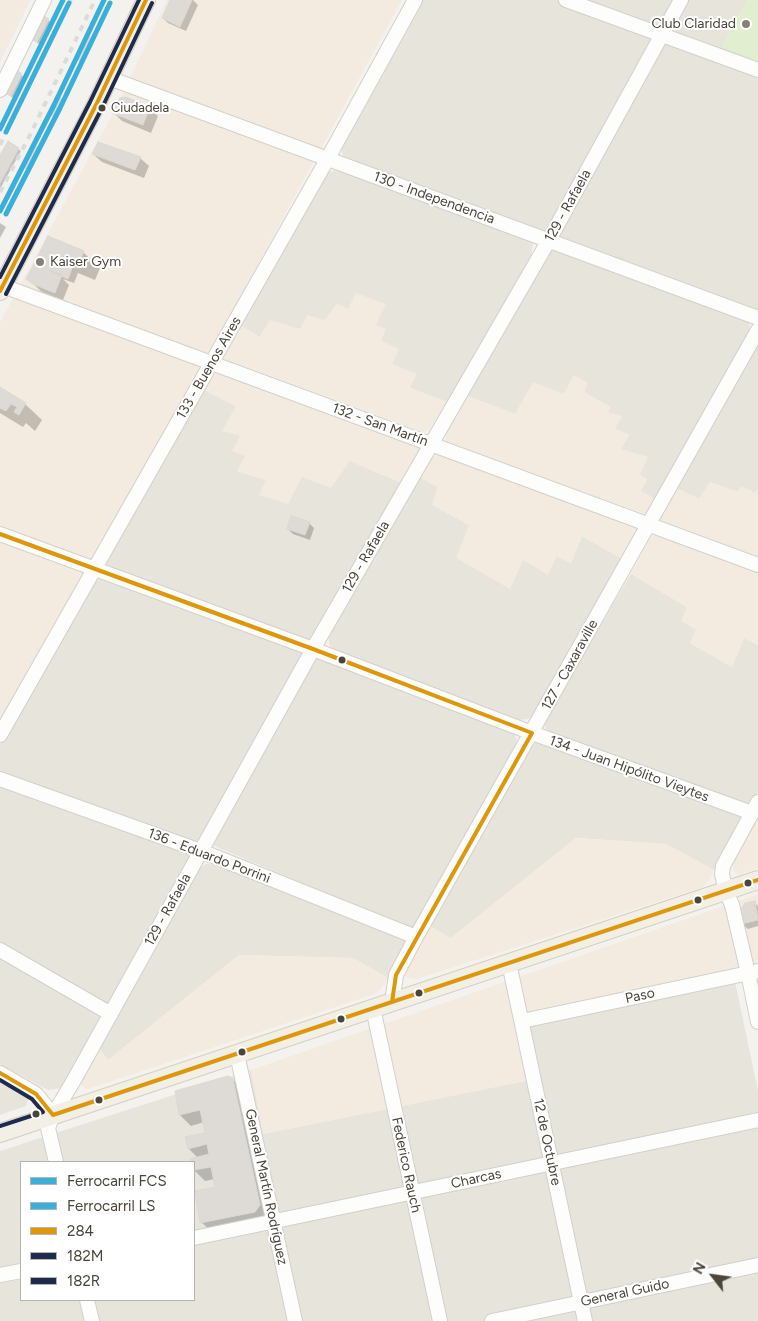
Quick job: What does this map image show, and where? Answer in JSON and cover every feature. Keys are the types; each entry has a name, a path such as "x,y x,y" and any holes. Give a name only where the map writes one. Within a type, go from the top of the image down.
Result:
{"main road":[{"path":"1,288 109,78 146,0"},
{"path":"0,1132 758,880"}],"street":[{"path":"0,90 44,0"},
{"name":"133 - Buenos Aires","path":"0,734 212,364 415,0"},
{"path":"566,0 758,70"},
{"name":"129 - Rafaela","path":"53,1115 313,649 430,443 549,240 681,0"},
{"name":"130 - Independencia","path":"109,78 758,318"},
{"name":"132 - San Martín","path":"1,288 430,443 758,565"},
{"name":"127 - Caxaraville","path":"392,1002 396,975 416,937 758,330"},
{"name":"134 - Juan Hipólito Vieytes","path":"0,534 313,649 532,733 755,808"},
{"name":"136 - Eduardo Porrini","path":"0,779 201,851 416,937"},
{"path":"755,808 723,866 722,874 753,972 758,1022"},
{"path":"0,950 111,1014"},
{"name":"12 de Octubre","path":"509,963 585,1321"},
{"name":"Paso","path":"522,1020 753,972"},
{"name":"Federico Rauch","path":"373,1008 440,1321"},
{"name":"General Martín Rodríguez","path":"237,1054 295,1321"},
{"path":"0,1073 36,1094 53,1115 48,1128 56,1161"},
{"name":"Charcas","path":"195,1238 758,1120"},
{"name":"General Guido","path":"492,1321 758,1265"},
{"path":"0,1275 20,1271"},
{"path":"87,1301 92,1321"}],"shaded area":[{"path":"0,0 31,0 0,62"},
{"path":"167,0 402,0 216,341 0,722 0,322 111,117"},
{"path":"420,0 758,0 758,312 344,157 341,150 342,141"},
{"path":"339,169 530,239 533,243 531,256 447,402 410,388 392,364 380,341 375,325 357,293 348,309 326,320 300,329 259,337 238,324 327,173"},
{"path":"557,249 749,322 750,330 658,501 640,491 647,479 640,475 621,449 629,435 615,429 608,412 610,407 584,392 587,383 574,376 564,394 515,414 465,395 547,255"},
{"path":"356,293 386,304 376,325 386,329 381,341 399,349 392,364 417,374 410,388 447,402 429,430 424,433 238,364 226,362 224,358 223,352 238,324 259,337 270,320 300,329 307,315 325,320 337,303 348,309"},
{"path":"758,345 758,489 756,493 741,487 738,492 710,482 699,499 676,488"},
{"path":"216,374 222,374 417,444 421,452 402,483 350,461 331,488 302,477 288,504 259,495 266,480 237,471 246,456 232,451 240,436 222,431 236,406 204,390 211,377"},
{"path":"574,375 588,383 584,392 610,407 608,412 622,416 615,429 629,434 621,449 648,457 640,475 647,479 641,491 658,501 648,513 643,513 449,445 446,441 445,432 465,395 515,414 533,382 564,394"},
{"path":"204,390 236,406 240,436 246,455 237,471 266,480 260,495 302,477 350,461 402,483 313,640 307,642 113,569 105,562 105,556"},
{"path":"435,454 637,527 639,531 624,560 582,536 571,563 557,556 548,575 523,560 510,589 456,558 469,525 432,505 438,487 419,477"},
{"path":"419,477 438,487 433,505 469,525 510,588 523,560 557,556 571,563 582,536 624,560 529,719 518,720 334,650 329,644 329,637"},
{"path":"710,482 738,492 741,487 756,493 758,489 758,557 663,525 661,516 676,488 699,499"},
{"path":"656,535 758,570 758,643 757,645 744,638 732,667 690,643 696,630 681,621 687,607 631,574 651,537"},
{"path":"631,574 687,607 696,630 690,643 732,667 744,638 757,645 758,643 758,792 753,800 748,803 742,803 550,733 546,729 544,725 546,718"},
{"path":"103,578 509,731 517,739 516,746 417,924 412,927 407,927 200,840 63,1088 48,1090 0,1064 0,745 91,586 97,580"},
{"path":"538,741 741,816 743,820 714,870 666,844 576,838 451,938 427,925 533,742"},
{"path":"754,822 758,824 758,868 739,875 733,870 732,860"},
{"path":"576,838 666,844 714,870 703,887 417,979 405,976 404,974 427,925 451,938"},
{"path":"212,863 402,936 405,949 388,978 353,958 239,955 108,1060 99,1048 200,868"},
{"path":"758,894 758,966 515,1020 525,1081 263,1134 251,1070"},
{"path":"239,955 353,958 388,978 375,994 91,1088 86,1089 82,1086 80,1083 99,1048 108,1060"},
{"path":"733,972 758,1091 758,1321 0,1321 0,1151 251,1070 263,1134 525,1081 515,1020"},
{"path":"0,1077 29,1097 26,1106 0,1115"}],"green space":[{"name":"Club Claridad","path":"747,0 758,0 758,61 721,47"}],"building":[{"path":"170,0 192,0 180,27 162,18"},
{"path":"44,16 49,19 37,42 33,40"},
{"path":"89,37 92,38 81,62 78,60"},
{"path":"18,71 22,74 11,96 6,94"},
{"path":"126,97 150,107 143,125 112,113 120,98"},
{"path":"60,98 63,99 54,117 51,115"},
{"path":"8,141 19,148 0,183 0,155"},
{"path":"98,142 141,157 135,170 92,154"},
{"path":"36,146 39,147 28,170 25,168"},
{"path":"48,236 84,251 78,265 41,250"},
{"path":"41,250 74,263 68,279 34,264"},
{"path":"34,264 62,275 55,293 26,279"},
{"path":"0,387 26,403 19,415 14,412 17,407 11,404 6,411 0,408"},
{"path":"291,516 310,522 305,535 287,529"},
{"path":"755,901 758,920 741,924 738,914 745,903"},
{"path":"228,1076 233,1079 260,1205 255,1212 200,1223 195,1191 215,1187 211,1167 195,1170 195,1161 191,1161 190,1159 209,1154 207,1144 188,1149 185,1137 205,1133 200,1110 179,1115 175,1091"}],"railway":[{"path":"0,145 71,0"},
{"path":"0,192 30,135 95,0"}],"rail line":[{"name":"FCS","path":"0,129 63,0"},
{"name":"FCS","path":"0,211 54,105 104,0"},
{"name":"LS","path":"6,132 69,3"},
{"name":"LS","path":"6,214 60,108 110,3"}],"transit line":[{"name":"182R","path":"0,277 90,102 139,0"},
{"name":"284","path":"0,291 96,105 146,0"},
{"name":"182M","path":"6,294 102,108 152,3"},
{"name":"284","path":"0,534 313,649 532,733 396,975 392,1002"},
{"name":"284","path":"0,1073 36,1094 53,1115 758,880"},
{"name":"182M","path":"0,1080 32,1099 43,1112 0,1126"}],"place":[{"name":"Club Claridad","path":"746,24"},
{"name":"Ciudadela","path":"102,108"},
{"name":"Kaiser Gym","path":"40,262"}]}
